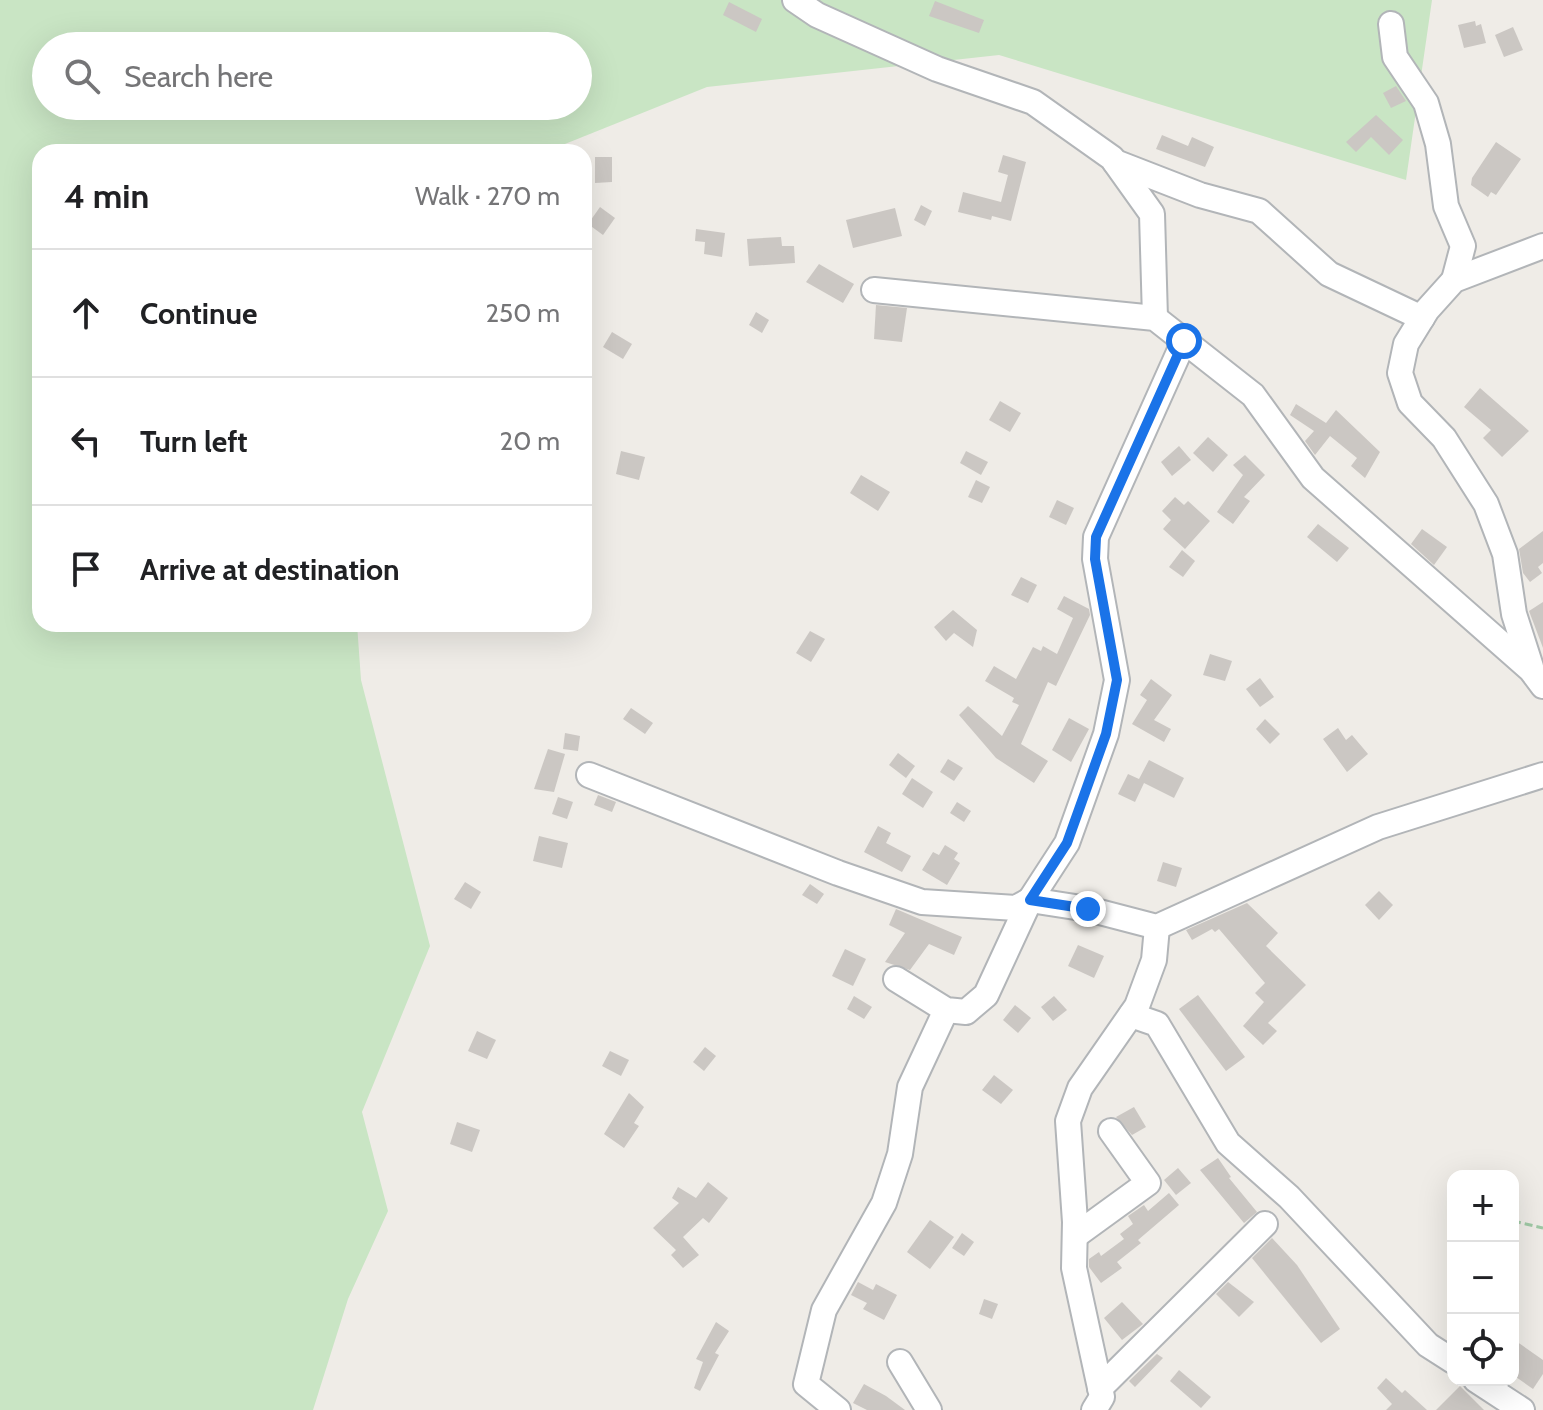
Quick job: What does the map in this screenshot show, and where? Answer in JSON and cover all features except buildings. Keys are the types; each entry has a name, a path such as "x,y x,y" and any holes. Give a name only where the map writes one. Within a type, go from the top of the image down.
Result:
{"street":[{"path":"795,0 817,15 937,69 1033,102 1114,161 1200,195 1259,211 1329,274 1422,318"},
{"path":"1391,24 1395,57 1426,103 1438,144 1446,206 1463,246 1454,280 1422,318 1406,344 1400,373 1410,403 1444,438 1486,504 1505,554 1514,614 1537,678"},
{"path":"1114,161 1152,214 1155,318"},
{"path":"1454,280 1543,246"},
{"path":"874,290 1155,318 1253,395 1313,478 1537,678"},
{"path":"896,979 946,1010 966,1012 986,995 1030,900 1067,843 1106,734 1117,680 1095,559 1096,537 1184,341"},
{"path":"589,775 838,873 922,902 1016,908 1030,900 1088,909 1157,927 1378,827 1543,775"},
{"path":"1097,1399 1074,1268 1068,1121 1080,1088 1131,1015 1154,960 1157,927"},
{"path":"838,1410 806,1384 824,1310 884,1203 900,1154 910,1087 946,1010"},
{"path":"1131,1015 1157,1024 1228,1143 1299,1207 1428,1345 1447,1357"},
{"path":"1075,1236 1148,1183 1111,1131"},
{"path":"1097,1399 1265,1224"},
{"path":"900,1362 929,1410"},
{"path":"1485,1386 1522,1410"}],"path":[{"path":"1519,1222 1543,1228"}],"green space":[{"path":"0,0 1432,0 1406,180 999,55 707,87 565,144 32,144 32,632 358,632 361,680 430,946 362,1112 388,1211 348,1299 313,1410 0,1410"}],"route":[{"path":"1088,909 1030,900 1067,843 1106,734 1117,680 1095,559 1096,537 1109,502 1184,341"}]}
